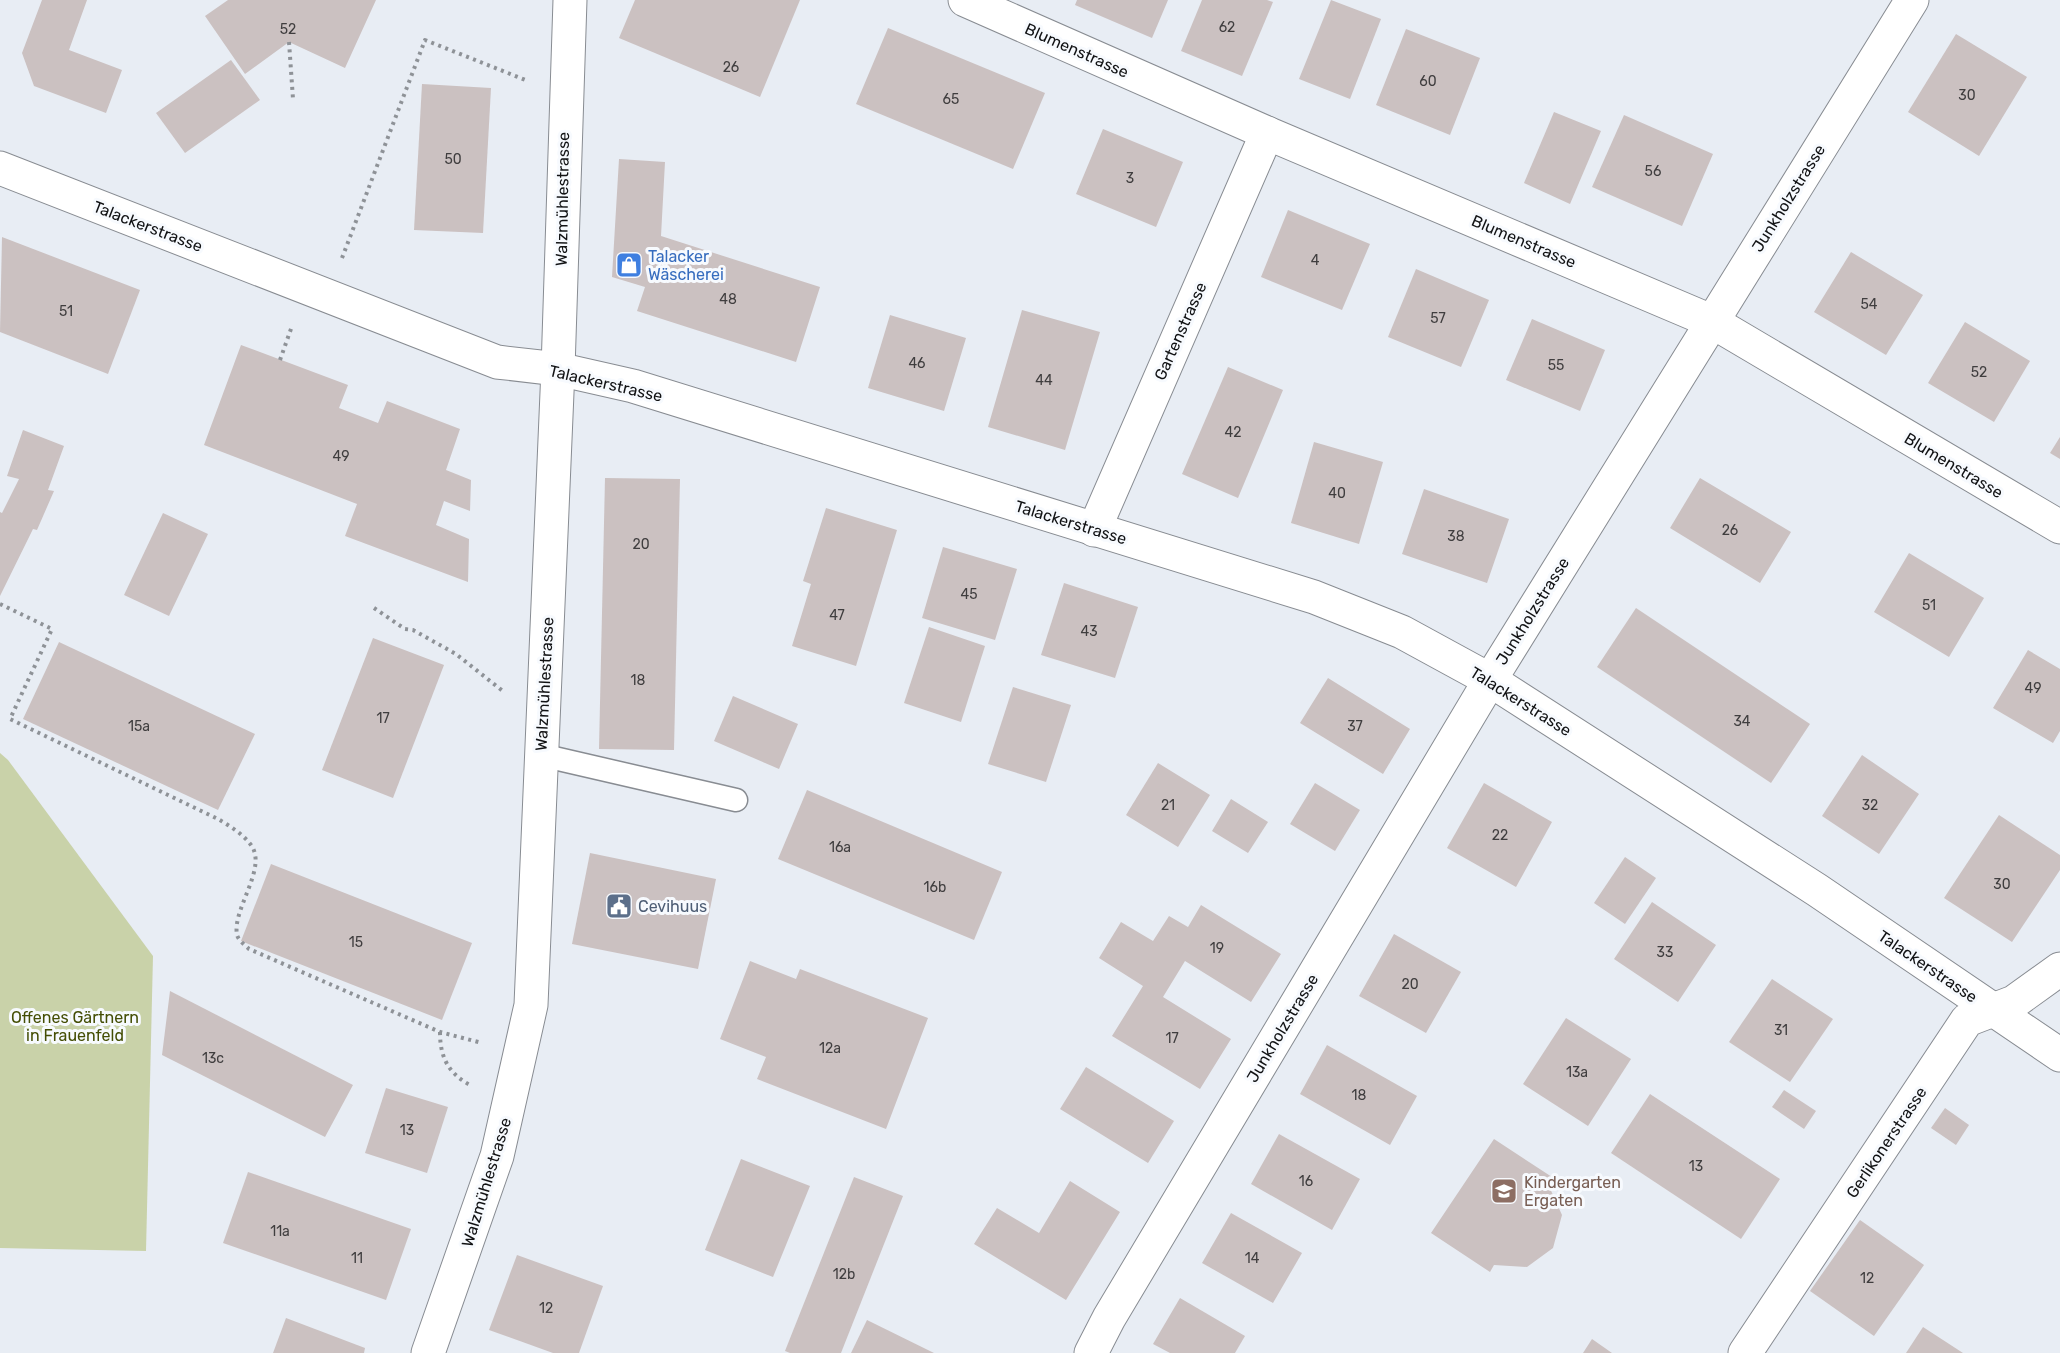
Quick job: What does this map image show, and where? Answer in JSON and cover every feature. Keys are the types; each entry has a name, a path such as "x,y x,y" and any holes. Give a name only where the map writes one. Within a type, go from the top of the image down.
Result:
{"street":[{"name":"Walzmühlestrasse","path":"428,1353 497,1156 531,1005 558,369 565,95 570,0"},
{"name":"Blumenstrasse","path":"965,0 1267,133 1711,321 2060,527"},
{"name":"Junkholzstrasse","path":"1091,1353 1115,1308 1490,680 1912,0"},
{"name":"Gartenstrasse","path":"1094,530 1267,133"},
{"name":"Talackerstrasse","path":"0,168 497,362 558,369 633,386 1314,597 1402,632 1490,680 1748,844 2060,1054"},
{"name":"Gerlikonerstrasse","path":"1745,1353 1967,1020 2013,1002 2060,969"}],"lane":[{"path":"541,755 736,800"}],"path":[{"path":"328,297 425,40 565,95"},
{"path":"289,42 294,99"},
{"path":"0,604 52,629 10,719 235,830 252,846 257,860 237,934 249,949 440,1032 520,1053"},
{"path":"374,608 405,629 413,630 456,654 543,722"},
{"path":"440,1032 440,1050 447,1067 462,1081 510,1101"}],"green space":[{"name":"Offenes Gärtnern in Frauenfeld","path":"0,753 8,760 153,956 146,1251 0,1248"}],"building":[{"path":"42,0 87,0 69,50 122,70 106,113 34,86 22,53"},
{"path":"228,0 376,0 345,68 289,42 245,74 205,16"},
{"path":"635,0 800,0 760,97 619,38"},
{"path":"1077,0 1168,0 1152,38 1075,5"},
{"path":"1202,0 1267,0 1273,2 1242,76 1181,51"},
{"path":"1331,0 1381,19 1350,99 1299,79"},
{"path":"888,28 1045,93 1013,169 856,104"},
{"path":"1406,29 1480,58 1450,135 1376,105"},
{"path":"1956,34 2027,77 1979,156 1908,112"},
{"path":"231,60 260,100 185,153 156,113"},
{"path":"422,84 491,88 483,233 414,230"},
{"path":"1554,112 1601,131 1570,204 1524,183"},
{"path":"1624,115 1713,154 1682,226 1592,187"},
{"path":"1103,129 1183,162 1156,227 1076,194"},
{"path":"619,159 665,162 661,236 820,287 796,362 637,311 645,287 612,277"},
{"path":"1288,210 1370,244 1342,310 1261,277"},
{"path":"2,237 140,290 108,374 0,332"},
{"path":"1851,252 1923,295 1886,355 1814,312"},
{"path":"1416,269 1489,300 1461,367 1388,337"},
{"path":"1022,310 1100,332 1065,450 988,427"},
{"path":"890,315 966,338 944,411 868,388"},
{"path":"1532,319 1605,350 1580,411 1506,380"},
{"path":"1965,322 2030,361 1994,422 1928,383"},
{"path":"241,345 348,385 339,408 378,423 387,401 460,429 446,470 471,480 470,511 444,501 436,525 469,539 468,582 345,536 357,504 204,445"},
{"path":"1228,367 1283,390 1238,498 1182,474"},
{"path":"23,430 64,446 48,490 54,491 37,530 33,529 0,596 0,512 2,513 19,479 7,476"},
{"path":"2060,437 2060,459 2050,453"},
{"path":"1314,442 1383,462 1359,544 1291,523"},
{"path":"605,478 680,479 674,750 599,749"},
{"path":"1700,478 1791,532 1760,583 1670,528"},
{"path":"1424,489 1509,519 1487,583 1402,554"},
{"path":"826,508 897,530 856,666 792,646 811,584 803,581"},
{"path":"163,513 208,534 169,616 124,595"},
{"path":"943,547 1017,569 995,640 922,618"},
{"path":"1909,553 1984,598 1949,657 1874,612"},
{"path":"1064,583 1138,607 1115,678 1041,655"},
{"path":"1636,608 1810,724 1771,783 1597,667"},
{"path":"929,627 985,646 961,722 904,703"},
{"path":"373,638 444,665 393,798 322,770"},
{"path":"59,642 255,734 218,810 23,719"},
{"path":"2028,650 2060,669 2060,731 2053,743 1993,708"},
{"path":"1328,678 1410,729 1383,774 1300,723"},
{"path":"1013,687 1071,705 1046,782 988,764"},
{"path":"733,696 798,724 779,769 714,741"},
{"path":"1862,755 1919,794 1879,854 1822,816"},
{"path":"1158,763 1210,795 1178,847 1126,815"},
{"path":"1315,783 1360,810 1335,851 1290,824"},
{"path":"1484,783 1552,822 1516,887 1447,848"},
{"path":"807,790 1002,872 974,940 778,859"},
{"path":"1231,799 1268,822 1248,853 1212,831"},
{"path":"1999,815 2060,855 2060,870 2012,942 1944,898"},
{"path":"590,853 716,879 698,969 572,944"},
{"path":"1625,857 1656,878 1625,924 1594,903"},
{"path":"271,864 472,943 442,1020 241,941"},
{"path":"1652,902 1716,945 1678,1002 1614,959"},
{"path":"1201,905 1281,954 1251,1002 1185,961 1163,997 1231,1039 1200,1089 1112,1036 1143,986 1099,958 1121,922 1153,941 1169,916 1188,927"},
{"path":"1394,934 1461,972 1426,1033 1359,996"},
{"path":"750,961 796,979 800,969 928,1018 886,1129 757,1079 766,1057 720,1039"},
{"path":"1772,979 1833,1019 1790,1082 1729,1042"},
{"path":"170,991 353,1085 325,1137 162,1055"},
{"path":"1566,1018 1631,1059 1588,1126 1523,1084"},
{"path":"1327,1045 1417,1096 1390,1145 1300,1094"},
{"path":"1086,1067 1174,1121 1148,1163 1060,1109"},
{"path":"386,1088 448,1107 427,1173 365,1153"},
{"path":"1784,1090 1816,1111 1804,1129 1772,1107"},
{"path":"1650,1094 1780,1179 1741,1239 1611,1153"},
{"path":"1945,1108 1969,1125 1956,1145 1931,1128"},
{"path":"1279,1134 1360,1179 1332,1230 1251,1184"},
{"path":"1494,1139 1552,1177 1548,1184 1562,1215 1553,1248 1527,1267 1494,1265 1490,1272 1431,1233"},
{"path":"741,1159 810,1186 773,1277 705,1250"},
{"path":"248,1172 411,1229 386,1300 223,1243"},
{"path":"854,1177 903,1196 841,1353 790,1353 785,1351"},
{"path":"1070,1181 1120,1212 1066,1300 974,1244 997,1208 1039,1233"},
{"path":"1231,1213 1302,1253 1273,1303 1202,1263"},
{"path":"1860,1220 1924,1265 1874,1336 1810,1291"},
{"path":"517,1255 603,1286 579,1353 553,1353 489,1330"},
{"path":"1180,1298 1245,1336 1235,1353 1170,1353 1153,1344"},
{"path":"286,1318 365,1348 364,1353 273,1353"},
{"path":"867,1320 934,1353 851,1353"},
{"path":"1923,1327 1963,1353 1906,1353"},
{"path":"1592,1339 1612,1353 1583,1353"}],"place":[{"name":"Talacker Wäscherei","path":"629,265"},
{"name":"Cevihuus","path":"619,906"},
{"name":"Kindergarten Ergaten","path":"1504,1191"}]}
